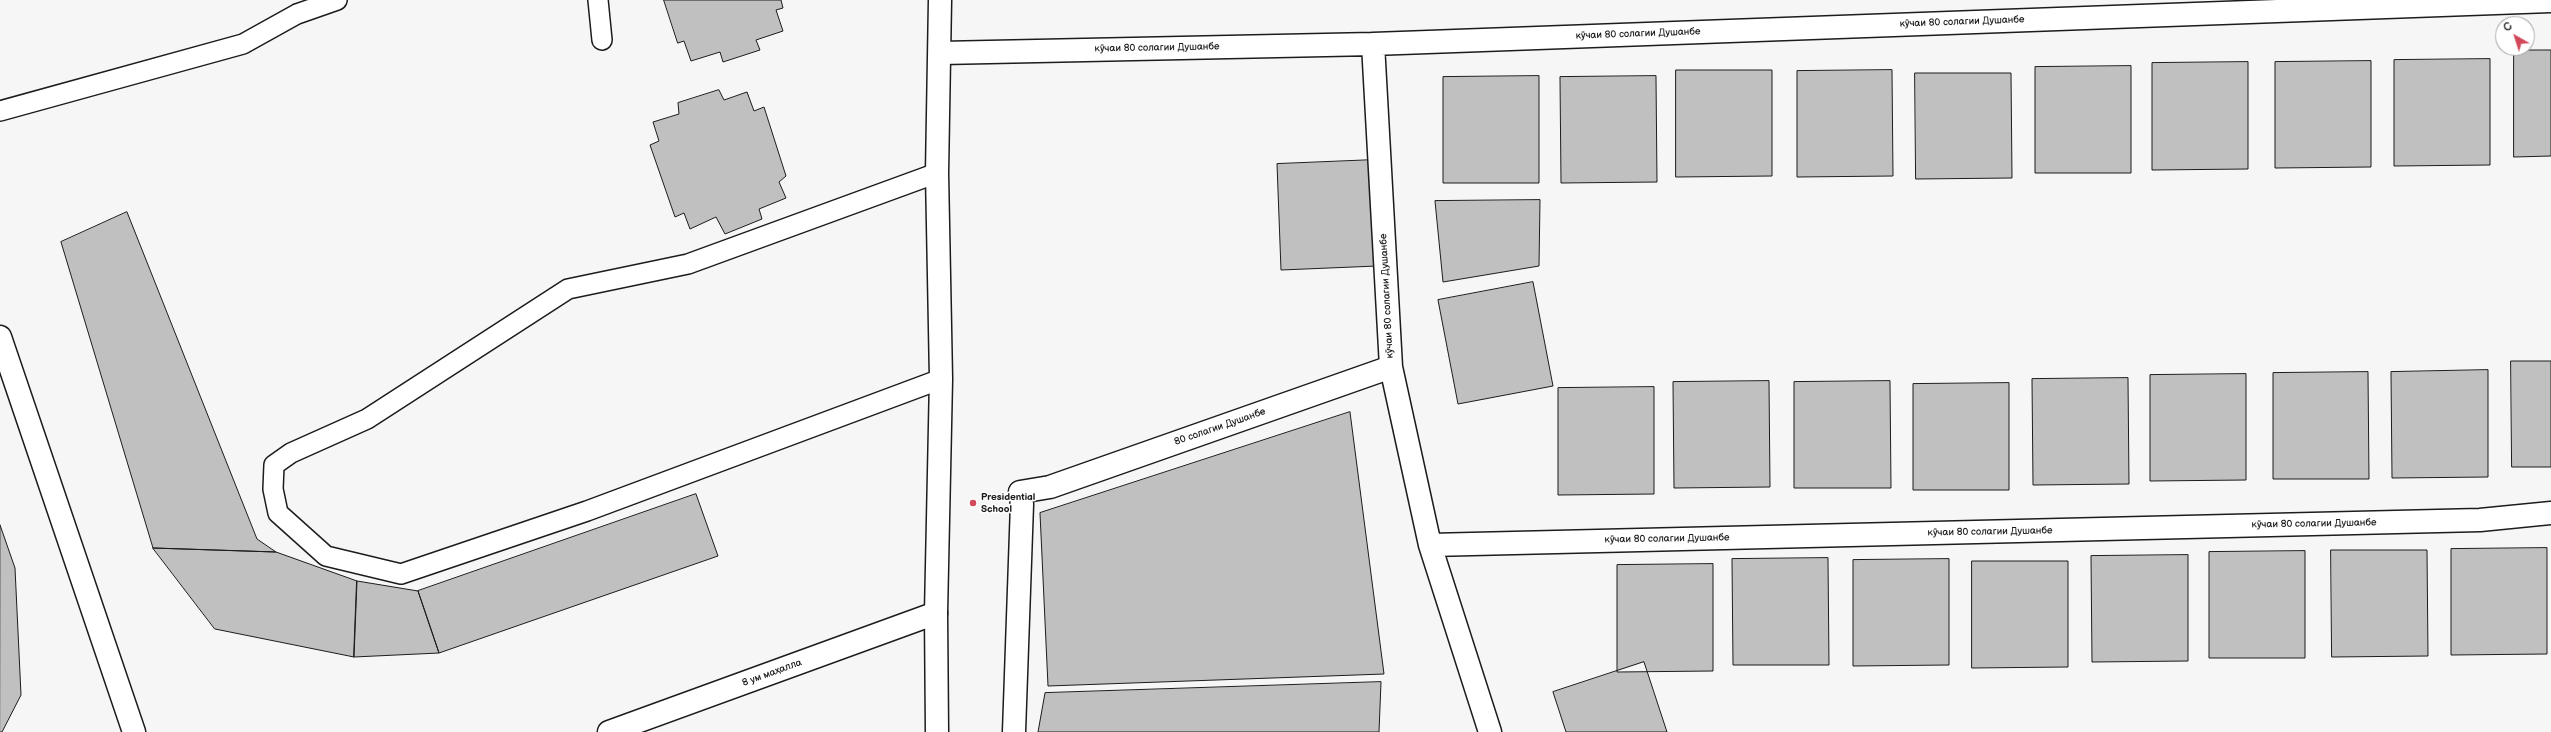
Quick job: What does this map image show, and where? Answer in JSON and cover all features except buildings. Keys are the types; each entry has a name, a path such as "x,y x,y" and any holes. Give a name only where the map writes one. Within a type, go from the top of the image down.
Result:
{"street":[{"path":"937,732 936,613 941,379 937,173 941,53 940,0"},
{"name":"кӯчаи 80 солагии Душанбе","path":"941,53 1373,44 2551,1"},
{"name":"кӯчаи 80 солагии Душанбе","path":"1373,44 1391,367 1430,545 1490,732"},
{"path":"0,337 134,732"},
{"name":"80 солагии Душанбе","path":"1014,732 1022,504 1020,492 1050,487 1391,367"},
{"name":"кӯчаи 80 солагии Душанбе","path":"1430,545 2480,520 2551,513"},
{"name":"8 ум маҳалла","path":"609,732 936,613"}],"lane":[{"path":"0,111 243,44 297,14 337,0"},
{"path":"598,0 602,40"},
{"path":"937,173 688,264 568,289 366,419 291,454 274,464 273,489 278,513 326,556 401,574 587,511 941,379"}],"place":[{"name":"Presidential School","path":"973,503"}]}
